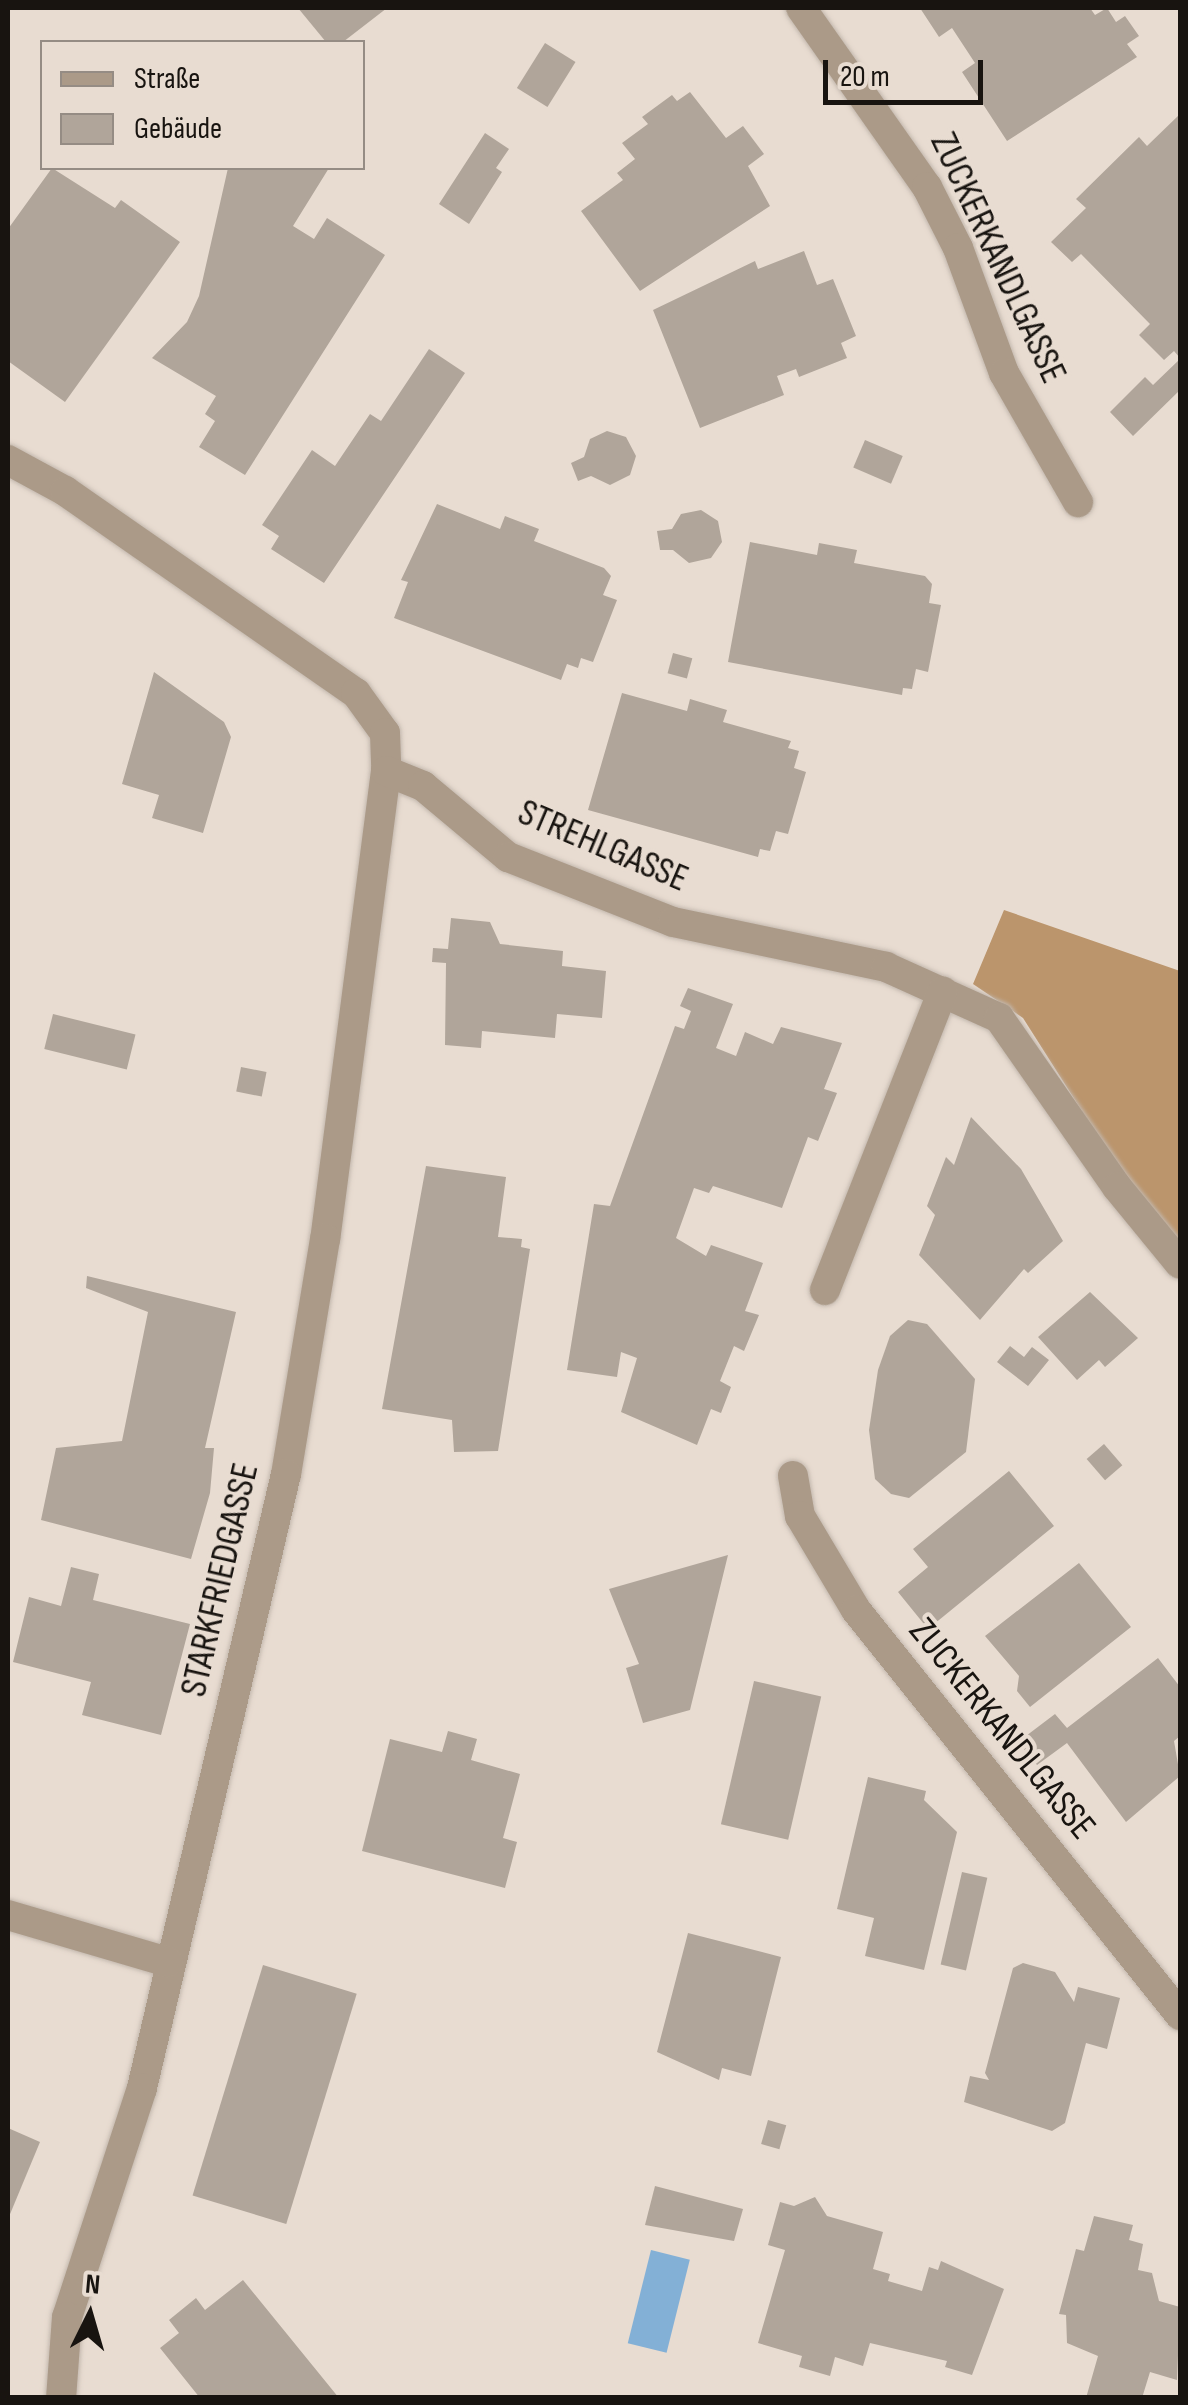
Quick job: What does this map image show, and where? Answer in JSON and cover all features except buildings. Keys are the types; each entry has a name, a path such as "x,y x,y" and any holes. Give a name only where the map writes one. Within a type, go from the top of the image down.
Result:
{"street":[{"name":"ZUCKERKANDLGASSE","path":"801,8 927,187 958,248 1004,373 1078,502"},
{"path":"8,460 65,491 356,693 385,733 386,772"},
{"name":"STREHLGASSE","path":"386,772 423,786 508,857 673,922 886,967 999,1018 1117,1187 1180,1264"},
{"name":"STARKFRIEDGASSE","path":"58,2395 68,2316 142,2088 168,1962 286,1474 325,1239 386,772"},
{"path":"825,1290 943,991"},
{"name":"ZUCKERKANDLGASSE","path":"793,1476 800,1516 856,1610 1180,2014"},
{"path":"8,1914 168,1962"}],"shaded area":[{"path":"1004,910 1180,971 1180,1241 1125,1179 1023,1018 973,984"}],"water":[{"path":"651,2250 690,2260 667,2353 628,2343"}]}
